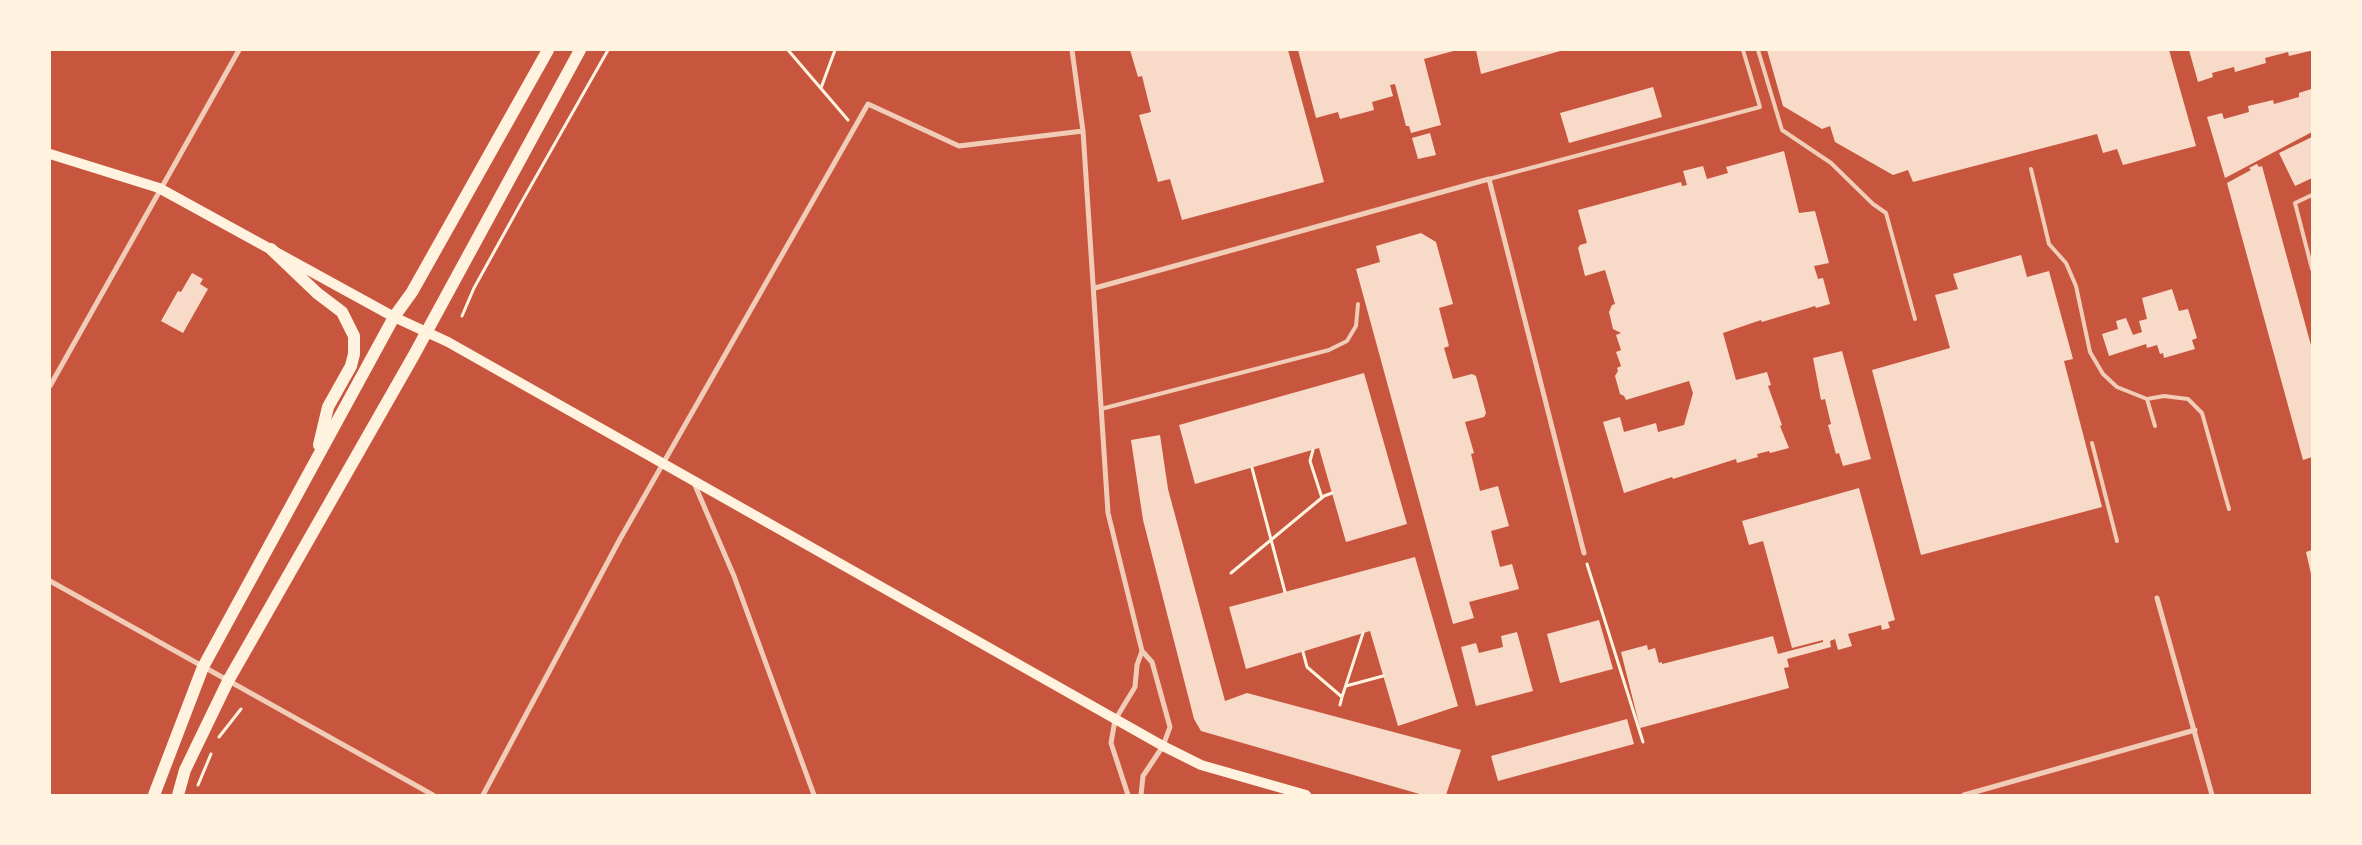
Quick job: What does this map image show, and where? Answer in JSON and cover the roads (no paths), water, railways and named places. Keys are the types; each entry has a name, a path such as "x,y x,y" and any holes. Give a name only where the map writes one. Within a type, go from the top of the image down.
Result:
{"main road":[{"path":"154,795 203,667 394,317 412,292 548,50"},
{"path":"178,795 185,770 228,681 427,331 580,50"},
{"path":"50,154 160,188 394,317 427,331 972,636 1163,746 1202,765 1306,795"},
{"path":"271,250 317,293 342,312 354,336 354,354 351,366 328,407 316,460"}],"street":[{"path":"50,386 238,50"},
{"path":"1072,50 1083,131 1095,288 1108,513 1142,651 1152,662 1168,714 1170,727 1163,746 1143,776 1142,795"},
{"path":"483,795 620,539 868,104 959,146 1083,131"},
{"path":"1095,288 1489,179 1584,553"},
{"path":"694,482 734,576 814,795"},
{"path":"50,581 433,795"},
{"path":"2157,598 2212,795"},
{"path":"1128,795 1111,743 1115,720 1135,687 1137,665 1142,651"},
{"path":"1964,795 2195,730"}],"lane":[{"path":"1489,179 1760,107 1742,50"},
{"path":"1758,50 1782,130 1831,163 1873,204 1886,213 1915,318"},
{"path":"2030,169 2049,244 2066,263 2076,286 2090,352 2104,374 2118,387 2147,399 2164,396 2188,399 2202,413 2229,510"},
{"path":"2312,195 2295,203 2312,269"},
{"path":"1101,409 1329,350 1347,341 1356,326 1358,304"},
{"path":"2147,399 2155,426"},
{"path":"2092,443 2118,541"}]}
